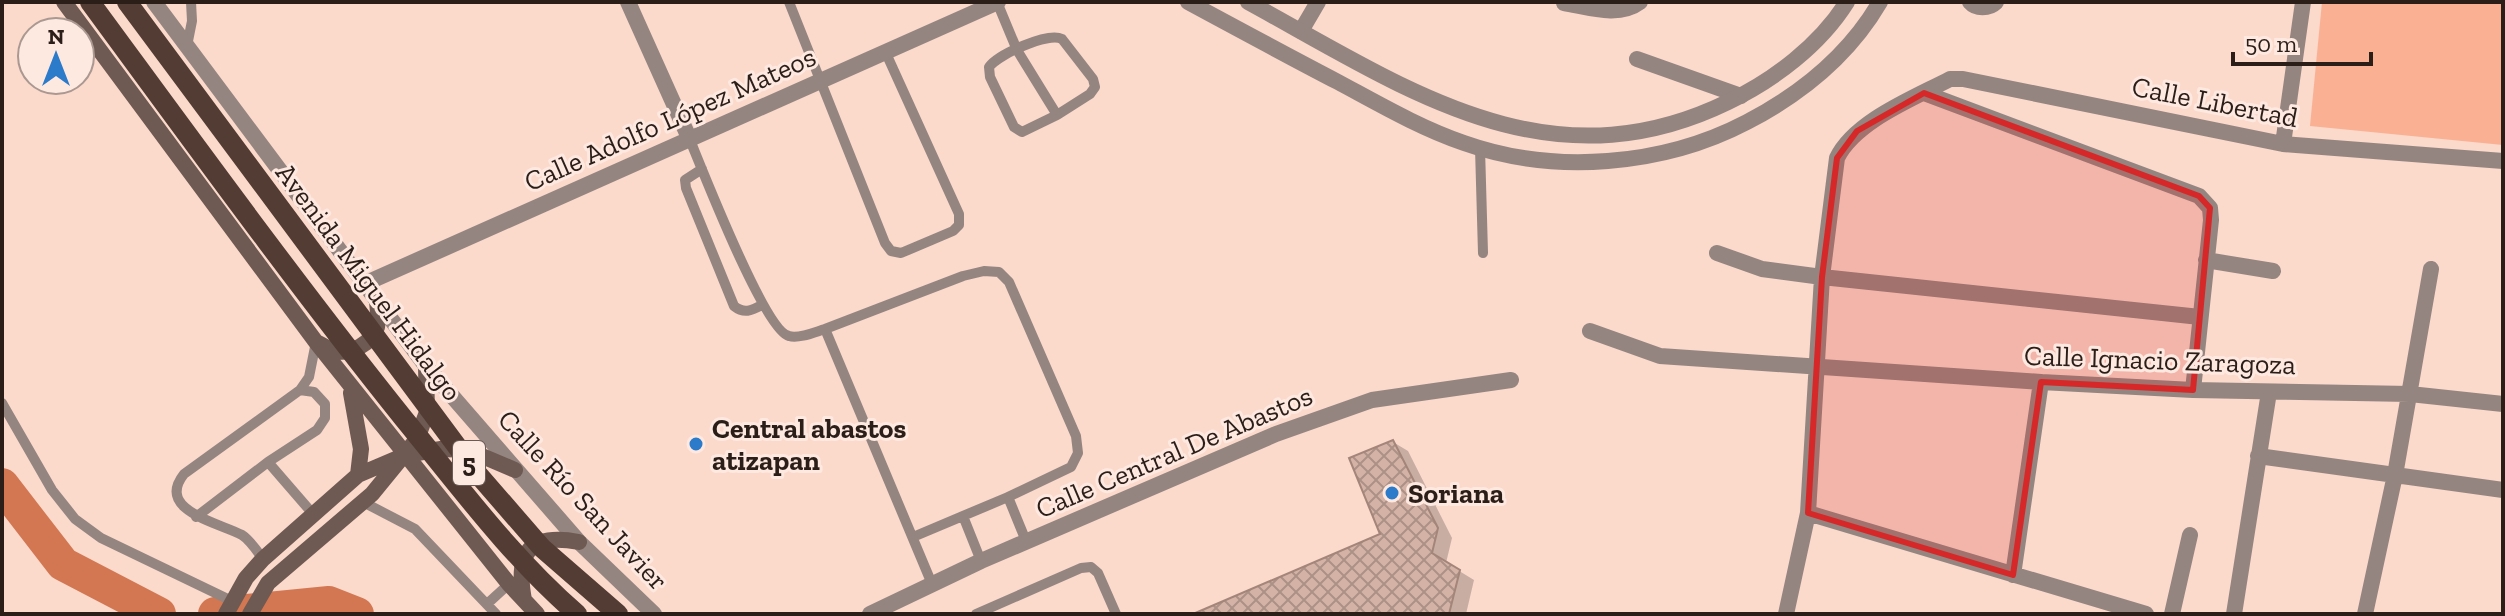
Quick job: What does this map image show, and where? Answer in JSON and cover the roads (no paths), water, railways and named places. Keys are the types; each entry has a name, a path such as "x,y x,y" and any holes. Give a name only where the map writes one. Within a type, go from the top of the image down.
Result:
{"main road":[{"path":"64,2 316,342 530,608"},
{"name":"Avenida Miguel Hidalgo","path":"90,2 317,310 471,502 542,585 577,614"},
{"name":"Avenida Miguel Hidalgo","path":"127,2 340,293 485,483 542,548 618,614"},
{"path":"316,342 336,352 360,347 372,337 376,328 377,301"},
{"path":"253,607 282,569 363,502 417,439 427,412 426,366"},
{"path":"349,384 359,426 361,449 358,475"},
{"path":"230,606 263,559 358,475 405,455 454,448 468,450 515,470"},
{"path":"530,608 520,581 521,566 529,550 542,540 556,538 579,542"}],"street":[{"name":"Calle Río San Javier","path":"154,2 426,366 579,542 654,614"},
{"path":"628,2 690,140"},
{"name":"Calle Adolfo López Mateos","path":"364,284 998,2"},
{"path":"1188,2 1430,130 1480,148 1545,160 1597,162 1643,157 1695,145 1778,106 1818,76 1848,47 1880,2"},
{"path":"1248,2 1441,106 1518,129 1561,135 1607,136 1649,130 1699,117 1741,96 1796,59 1847,2"},
{"path":"1301,31 1318,2"},
{"path":"1564,3 1617,11 1640,2"},
{"path":"1970,2 1973,6 1982,7 1996,2"},
{"path":"2283,144 2303,2"},
{"path":"1637,59 1741,96"},
{"name":"Calle Libertad","path":"1924,93 1950,79 1963,79 2283,144 2503,161"},
{"path":"1786,614 1808,513 1822,277 1837,158 1857,131 1924,93 2199,196 2210,208 2193,390"},
{"path":"1717,253 1762,269 1822,277 2200,317"},
{"path":"2206,260 2273,271"},
{"path":"2365,614 2395,475 2431,269"},
{"path":"1590,331 1660,356 1815,368"},
{"name":"Calle Ignacio Zaragoza","path":"1815,368 2193,390 2411,389 2503,404"},
{"name":"Calle Central De Abastos","path":"870,614 1026,541 1276,434 1372,400 1511,380"},
{"path":"2013,575 2041,382"},
{"path":"2234,614 2269,392"},
{"path":"2258,456 2503,490"},
{"path":"1808,513 2146,614"},
{"path":"2172,614 2190,535"}],"lane":[{"path":"187,46 192,21 191,2"},
{"path":"789,2 885,243 891,251 901,253 953,231 959,225 959,214 885,51"},
{"path":"998,2 1017,50 1057,115"},
{"path":"1046,37 1062,39 1093,79 1095,87 1090,94 1057,115 1030,130 1022,132 1014,127 990,77 989,67 994,61 1046,37"},
{"path":"690,140 762,305 787,336 825,329 963,276 984,271 999,272 1009,282 1076,436 1078,453 1071,467 913,537"},
{"path":"1480,148 1483,253"},
{"path":"702,169 685,180 686,188 734,306 741,311 752,311 762,305"},
{"path":"825,329 932,584"},
{"path":"263,559 244,536 196,517 176,494 177,483 184,474 300,390 309,377 316,342"},
{"path":"196,517 268,462 317,430 325,418 325,404 314,392 300,390"},
{"path":"2,403 52,490 75,519 101,538 230,606"},
{"path":"268,462 313,514"},
{"path":"1008,497 1026,541"},
{"path":"363,502 415,529 496,614"},
{"path":"963,516 981,561"},
{"path":"976,614 1081,568 1091,567 1098,573 1116,614"},
{"path":"487,604 509,584"}],"waterway":[{"path":"2,485 63,564 159,614"},
{"path":"215,614 329,603 357,614"}],"place":[{"name":"Central abastos atizapan","path":"696,444"},
{"name":"Soriana","path":"1392,493"}]}
